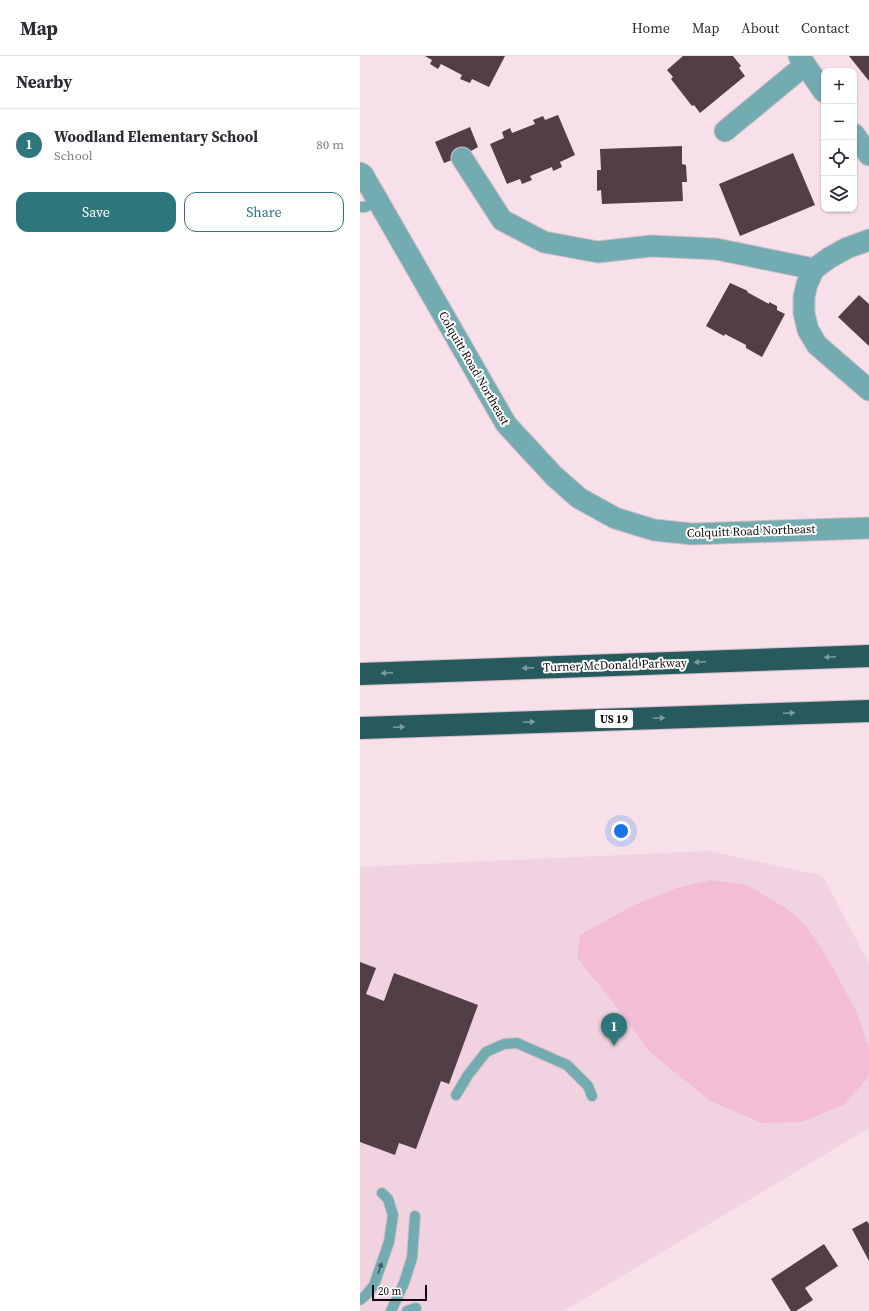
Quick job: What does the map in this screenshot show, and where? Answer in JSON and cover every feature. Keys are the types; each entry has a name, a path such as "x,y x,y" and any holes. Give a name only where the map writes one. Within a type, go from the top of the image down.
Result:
{"highway":[{"name":"Turner McDonald Parkway","path":"360,674 869,656"},
{"name":"US 19","path":"360,728 869,711"}],"street":[{"path":"725,131 802,61 821,88"},
{"path":"857,138 869,155"},
{"path":"462,158 502,220 544,242 598,252 651,246 716,249 814,269"},
{"name":"Colquitt Road Northeast","path":"360,173 363,175 369,204 506,424 554,476 579,498 614,518 654,530 677,533 692,534 869,528"},
{"path":"869,240 847,248 829,258 814,269 807,284 804,297 804,314 808,330 817,345 869,390"}],"lane":[{"path":"456,1095 468,1075 486,1052 504,1044 517,1043 566,1065 588,1086 592,1096"},
{"path":"360,1300 374,1285 389,1242 393,1215 388,1199 382,1193"},
{"path":"391,1311 404,1283 412,1258 415,1216"}],"shaded area":[{"path":"709,851 823,876 869,964 869,1128 564,1311 360,1311 360,867"},
{"path":"711,880 747,885 789,910 804,924 826,955 856,1011 869,1047 869,1073 867,1079 843,1105 802,1122 762,1123 710,1101 649,1051 615,1005 577,958 580,935 634,905 677,888"}],"building":[{"path":"425,56 505,56 489,87 472,79 470,83 460,79 462,75 441,64 438,69 430,64 432,60"},
{"path":"683,56 733,56 741,66 739,68 745,76 700,113 694,105 692,106 671,79 673,77 667,70"},
{"path":"849,56 869,56 869,81"},
{"path":"558,115 575,155 560,162 562,167 553,171 552,167 530,176 532,180 522,184 520,179 507,184 490,144 504,138 502,132 510,128 512,133 535,124 533,120 543,116 545,120"},
{"path":"470,127 478,147 471,151 471,153 444,163 435,142"},
{"path":"682,146 682,164 686,165 687,182 682,182 683,201 602,204 601,190 597,191 597,170 601,170 600,149"},
{"path":"793,153 815,205 740,236 719,184"},
{"path":"730,283 748,291 747,292 769,304 769,302 777,306 777,310 785,314 762,357 746,348 746,345 725,334 724,336 706,326"},
{"path":"859,295 869,304 869,346 838,317"},
{"path":"360,962 376,968 366,994 384,1001 394,973 478,1005 449,1084 441,1081 416,1149 399,1143 395,1155 360,1142"},
{"path":"867,1221 869,1224 869,1261 852,1229"},
{"path":"824,1244 838,1266 805,1288 813,1300 796,1311 791,1311 771,1279"}],"place":[{"name":"Woodland Elementary School","path":"614,1046"}]}
